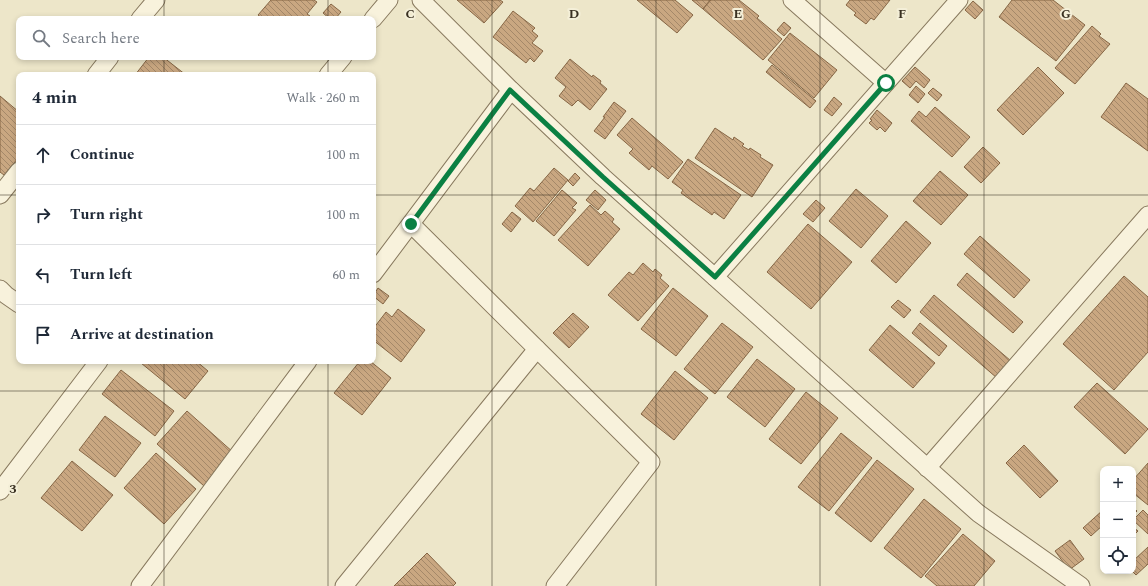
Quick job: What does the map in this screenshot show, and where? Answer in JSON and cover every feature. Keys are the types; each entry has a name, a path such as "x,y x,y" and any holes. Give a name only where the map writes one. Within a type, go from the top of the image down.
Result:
{"street":[{"path":"143,16 156,0"},
{"path":"376,16 389,0"},
{"path":"421,0 510,90 603,177 978,514 1081,586"},
{"path":"792,0 886,83"},
{"path":"715,277 959,0"},
{"path":"98,72 108,60"},
{"path":"330,72 340,60"},
{"path":"376,270 510,90"},
{"path":"0,195 16,175"},
{"path":"927,468 1148,215"},
{"path":"411,224 651,462 555,586"},
{"path":"0,290 16,302"},
{"path":"344,586 537,349"},
{"path":"0,491 97,364"},
{"path":"140,586 306,364"}],"building":[{"path":"271,0 314,0 317,2 307,14 310,16 258,15"},
{"path":"457,0 500,0 503,2 484,23"},
{"path":"637,0 675,0 693,15 677,33"},
{"path":"692,0 710,0 703,9"},
{"path":"711,0 739,0 759,16 757,18 782,39 763,60 703,9"},
{"path":"850,0 890,0 874,20 871,18 866,24 854,15 856,13 846,5"},
{"path":"1012,0 1053,0 1085,25 1056,61 999,17"},
{"path":"973,1 983,10 975,19 965,10"},
{"path":"331,4 341,12 338,16 326,16 323,13"},
{"path":"513,11 535,28 532,31 538,36 532,43 543,51 534,62 530,58 526,63 493,37"},
{"path":"784,22 791,28 784,36 777,30"},
{"path":"1092,26 1101,34 1099,36 1110,44 1075,84 1055,68"},
{"path":"790,33 837,70 814,98 768,60"},
{"path":"570,59 592,77 593,75 601,81 600,83 607,89 590,110 578,100 572,106 559,96 566,87 555,78"},
{"path":"147,60 167,60 182,72 137,72"},
{"path":"772,65 816,101 810,108 766,72"},
{"path":"915,67 930,80 924,88 916,81 910,88 902,81"},
{"path":"1038,67 1064,93 1023,135 997,110"},
{"path":"1126,83 1148,99 1148,151 1101,117"},
{"path":"916,86 925,94 918,103 909,95"},
{"path":"933,88 942,95 937,101 928,93"},
{"path":"0,96 16,109 16,161 4,175 0,172"},
{"path":"834,97 842,104 832,116 824,110"},
{"path":"614,102 626,111 605,139 594,131"},
{"path":"935,107 970,137 952,157 911,121 919,111 926,117"},
{"path":"877,110 892,123 885,132 880,127 877,130 869,123 872,120 870,119"},
{"path":"632,118 683,162 668,179 652,166 649,170 629,153 633,149 617,135"},
{"path":"715,128 733,140 734,137 744,144 742,146 749,150 750,148 761,155 760,157 773,165 752,197 695,158"},
{"path":"983,147 1000,163 981,183 964,167"},
{"path":"688,159 741,195 724,219 714,212 712,215 681,193 683,190 672,182"},
{"path":"554,168 568,180 533,222 515,206 530,188 534,191"},
{"path":"940,171 968,195 941,225 913,201"},
{"path":"575,173 580,178 573,186 568,181"},
{"path":"856,189 888,216 861,248 829,221"},
{"path":"562,190 577,203 572,208 576,210 554,236 536,221"},
{"path":"595,190 606,200 598,210 586,200"},
{"path":"816,200 825,208 813,222 803,214"},
{"path":"590,205 601,215 605,211 614,219 612,222 620,229 588,266 558,240"},
{"path":"512,212 521,219 511,232 502,224"},
{"path":"906,221 931,243 896,283 871,261"},
{"path":"808,224 852,262 811,309 767,272"},
{"path":"980,236 1030,280 1014,298 964,254"},
{"path":"643,263 653,272 655,269 662,275 660,278 669,286 638,321 608,295 629,272 633,275"},
{"path":"967,273 1023,322 1013,333 957,285"},
{"path":"1124,276 1148,297 1148,352 1114,390 1063,344"},
{"path":"378,288 389,296 383,304 376,298 376,291"},
{"path":"673,288 708,316 676,356 641,329"},
{"path":"934,295 1011,361 997,378 920,312"},
{"path":"898,300 911,310 904,318 891,307"},
{"path":"398,309 425,330 401,362 376,342 376,325 386,312 392,317"},
{"path":"573,313 589,327 569,348 553,333"},
{"path":"722,323 753,347 715,394 684,369"},
{"path":"920,323 947,346 939,356 912,333"},
{"path":"890,325 935,363 913,388 869,350"},
{"path":"757,359 795,389 765,427 727,397"},
{"path":"142,364 200,364 208,371 185,399"},
{"path":"358,364 374,364 391,378 362,415 334,393"},
{"path":"121,370 174,411 155,436 102,394"},
{"path":"675,371 708,398 674,440 641,414"},
{"path":"1097,383 1148,429 1125,454 1074,407"},
{"path":"806,392 838,418 801,464 769,439"},
{"path":"187,411 234,453 204,486 157,444"},
{"path":"105,416 141,443 115,477 79,450"},
{"path":"841,433 872,458 829,511 798,487"},
{"path":"1024,445 1058,481 1040,498 1006,463"},
{"path":"156,453 196,489 164,524 124,488"},
{"path":"877,460 914,489 871,542 835,513"},
{"path":"72,461 113,495 82,531 41,498"},
{"path":"1148,463 1148,505 1136,495 1136,477"},
{"path":"924,499 961,529 921,578 884,548"},
{"path":"1143,510 1148,515 1148,534 1136,523 1136,517"},
{"path":"1100,513 1100,528 1091,536 1083,528"},
{"path":"963,534 995,561 974,586 937,586 925,576"},
{"path":"1070,540 1084,559 1069,570 1055,551"},
{"path":"1148,547 1148,564 1136,575 1135,574 1136,558"},
{"path":"427,553 456,583 453,586 394,586"}],"route":[{"path":"411,224 510,90 603,177 715,277 886,83"}]}
